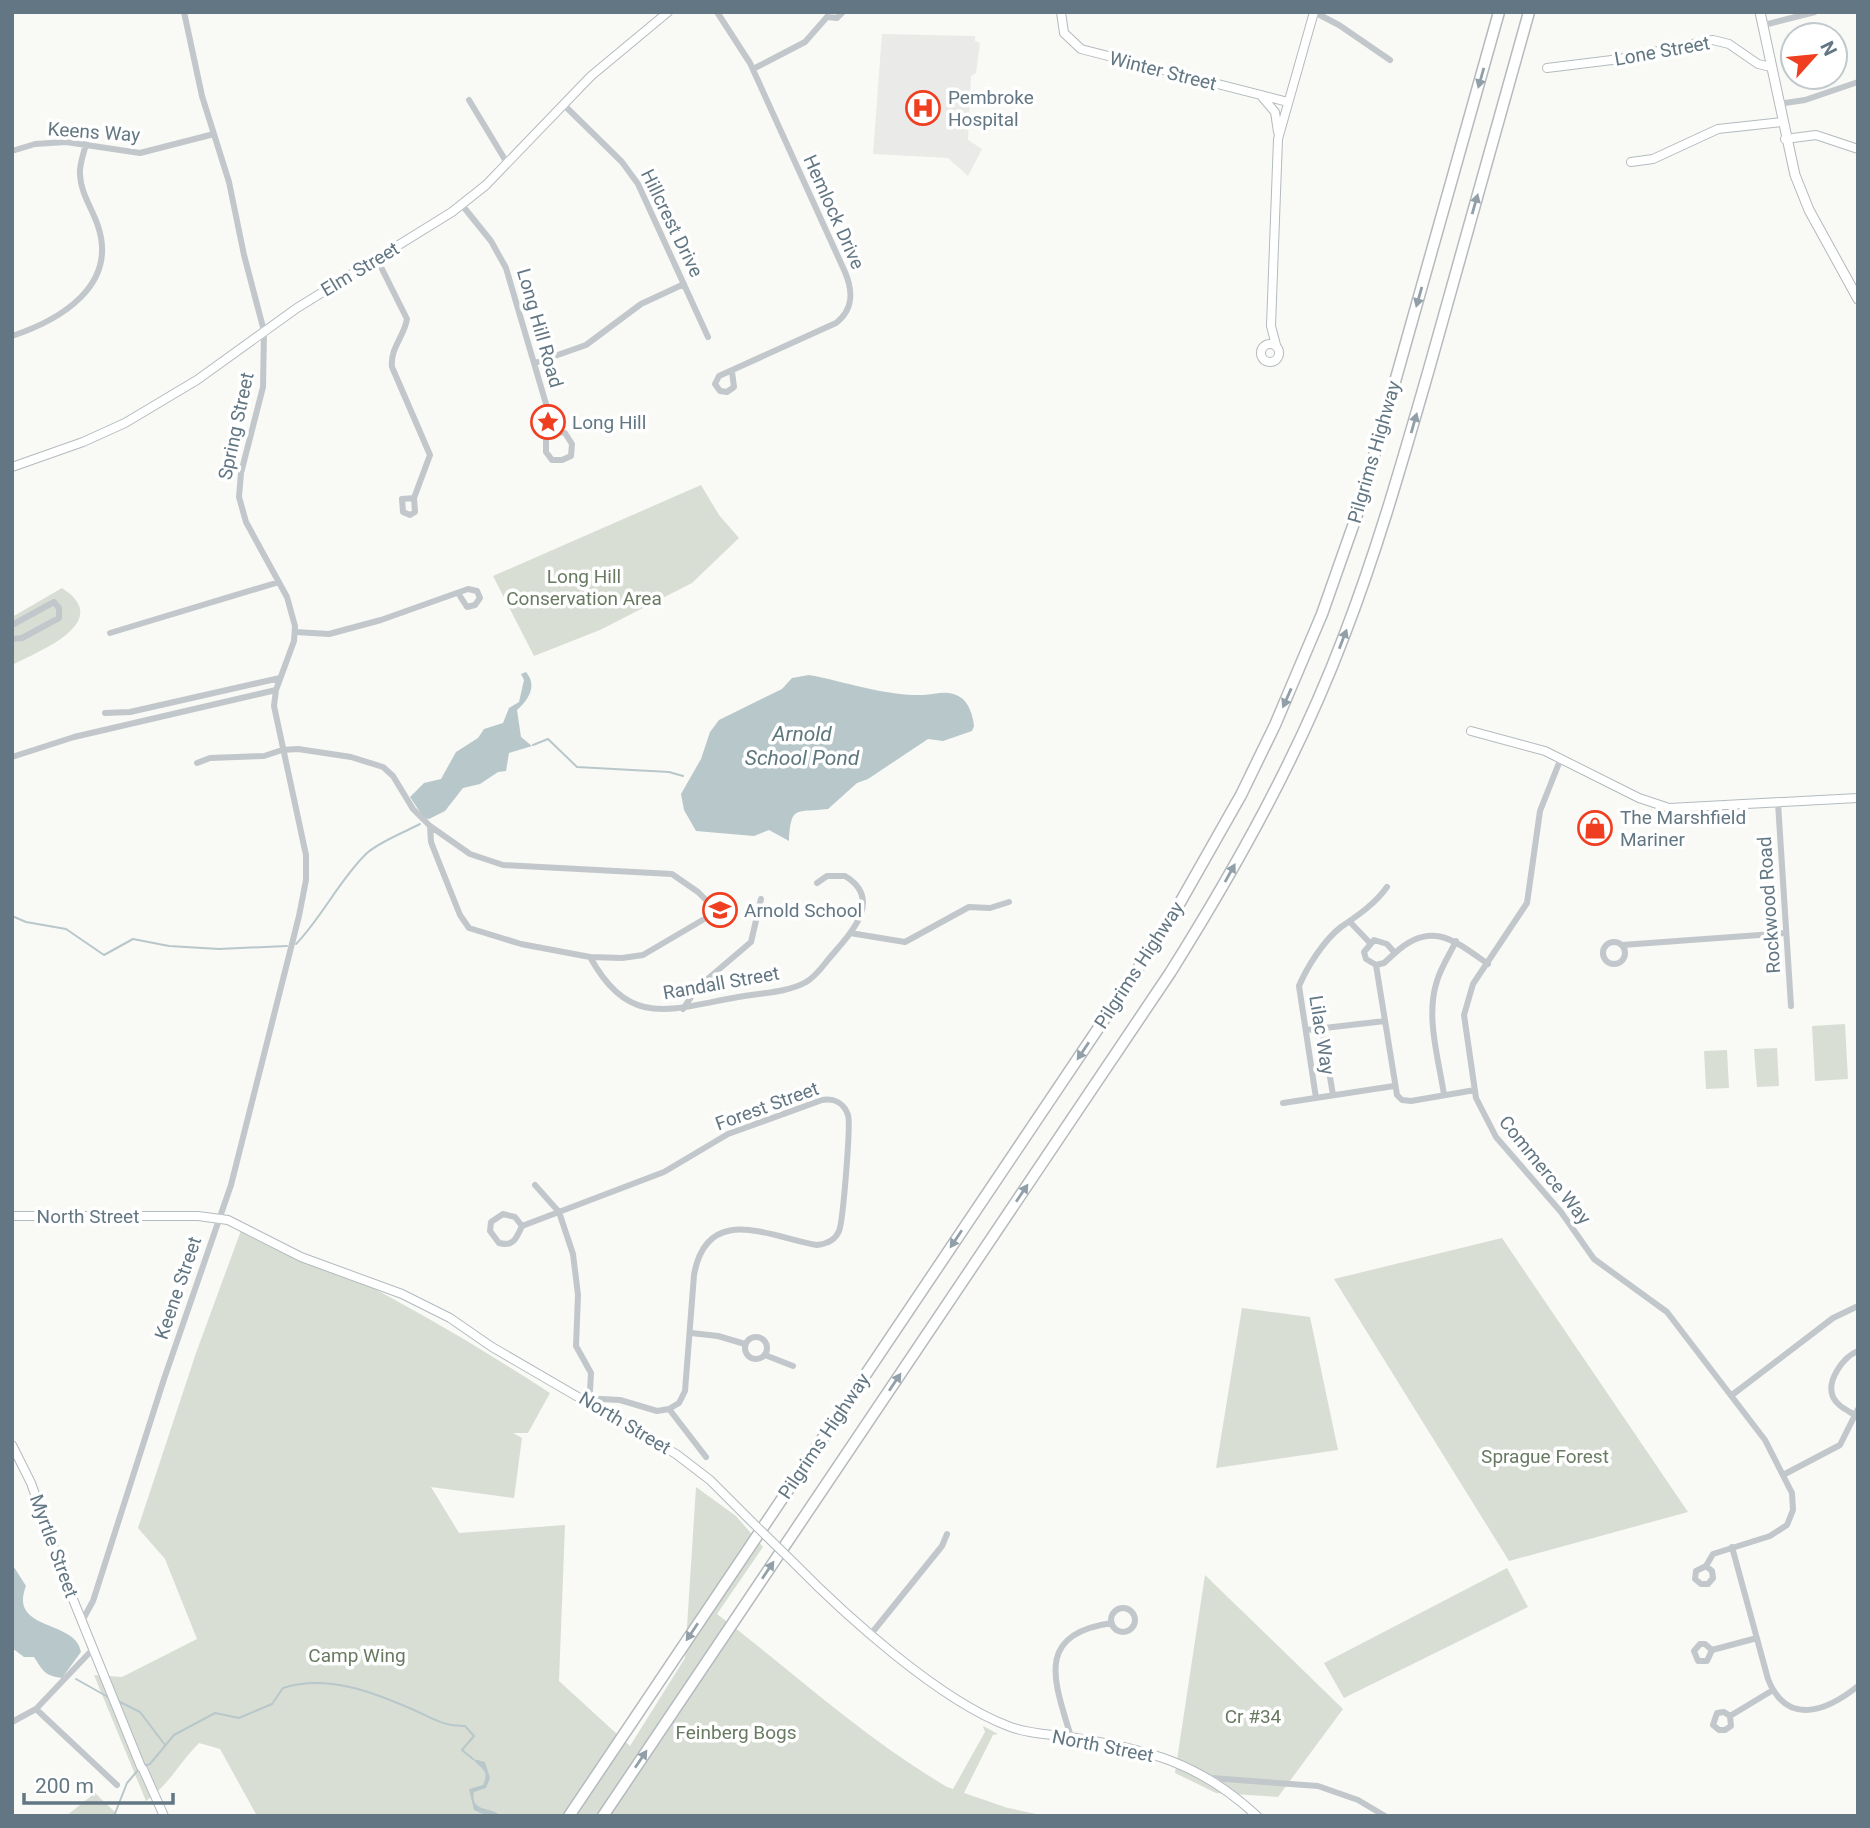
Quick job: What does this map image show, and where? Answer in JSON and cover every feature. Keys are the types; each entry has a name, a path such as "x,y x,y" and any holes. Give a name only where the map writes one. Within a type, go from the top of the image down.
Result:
{"highway":[{"name":"Pilgrims Highway","path":"569,1816 1174,915 1241,795 1296,679 1342,561 1499,12"},
{"name":"Pilgrims Highway","path":"603,1816 1170,974 1213,904 1286,770 1327,679 1375,550 1529,12"}],"main road":[{"path":"1760,12 1785,139 1804,198 1858,299"}],"street":[{"name":"Spring Street","path":"184,12 214,134 229,182 264,331 263,387 241,473 239,497 246,522 289,605 295,632 290,657 276,691 274,706 307,863 303,897 288,960"},
{"name":"Elm Street","path":"12,467 114,429 197,380 264,331 462,205 507,163 598,69 667,12"},
{"name":"Hemlock Drive","path":"718,12 753,69 843,268 851,297 845,315 832,326 732,372"},
{"path":"753,69 805,42 826,15 837,18 843,12"},
{"name":"Winter Street","path":"1061,12 1064,33 1076,47 1288,102"},
{"path":"1278,139 1314,12 1339,25 1390,60"},
{"path":"1763,25 1815,12"},
{"name":"Lone Street","path":"1547,68 1620,59 1713,40 1730,44 1758,64 1771,67"},
{"path":"1778,104 1805,100 1858,82"},
{"path":"1260,96 1275,112 1278,139 1271,326 1278,356 1270,362 1262,357 1271,326"},
{"path":"469,100 507,163"},
{"name":"Hillcrest Drive","path":"563,103 635,178 708,337"},
{"path":"1631,162 1653,159 1718,129 1782,122"},
{"name":"Keens Way","path":"12,150 50,142 86,143 140,153 214,134"},
{"path":"1785,139 1816,135 1858,149"},
{"path":"12,336 47,321 74,305 88,290 98,272 101,259 99,233 84,195 80,174 86,143"},
{"name":"Long Hill Road","path":"462,205 503,259 554,431"},
{"path":"377,259 407,319 406,330 391,356 392,367 429,455 414,498"},
{"path":"535,363 586,345 641,304 684,284"},
{"path":"1264,345 1276,345"},
{"name":"Long Hill Road","path":"554,431 565,433 570,440 572,452 565,460 552,460 546,452 545,440 554,431"},
{"path":"110,633 279,582"},
{"path":"295,632 328,634 381,620 458,593"},
{"path":"12,625 54,602 59,608 59,618 22,638 12,639"},
{"path":"105,713 131,712 280,678"},
{"path":"12,757 65,739 276,691"},
{"path":"1471,731 1529,745 1561,758 1639,798 1663,806 1691,808 1858,798"},
{"path":"197,763 211,758 264,756 282,750 330,753 383,767 393,776 413,809 430,826 470,854 503,865 672,874 709,903 706,918 649,953 622,958 590,957 522,944 469,928 460,915 438,859 430,826"},
{"name":"Commerce Way","path":"1561,758 1540,811 1527,902 1473,984 1464,1015 1475,1090 1485,1120 1496,1137 1561,1212 1594,1259 1667,1312 1765,1440 1793,1501 1787,1525 1770,1536 1732,1547"},
{"name":"Rockwood Road","path":"1778,803 1791,1006"},
{"name":"Randall Street","path":"590,957 604,981 623,999 656,1010 683,1009 805,983 850,933 863,914 863,899 857,885 839,874 827,876 817,883"},
{"name":"Lilac Way","path":"1316,1098 1298,986 1306,970 1342,927 1351,923 1387,887"},
{"path":"683,1009 697,988 751,942 761,899"},
{"path":"850,933 905,942 969,907 989,908 1009,902"},
{"path":"1351,923 1369,942"},
{"path":"1622,945 1786,933"},
{"path":"1369,942 1364,952 1366,959 1377,965 1384,964 1410,941 1428,935 1456,941 1488,964"},
{"path":"1369,942 1379,940 1395,953"},
{"path":"1444,1096 1432,1018 1433,999 1437,981 1456,941"},
{"name":"Keene Street","path":"82,1621 93,1601 233,1178 288,960"},
{"path":"1377,965 1394,1086 1402,1100 1475,1090"},
{"path":"1307,1030 1385,1021"},
{"path":"1322,1029 1333,1095"},
{"path":"1283,1102 1394,1086"},
{"name":"Forest Street","path":"522,1226 515,1217 503,1214 491,1222 490,1231 496,1241 507,1244 517,1238 522,1226 670,1170 742,1128 822,1100 839,1102 849,1123 842,1216 838,1234 827,1243 817,1245 744,1227 714,1238 697,1263 685,1391 679,1403 669,1409"},
{"path":"535,1185 559,1212 576,1270 577,1351 592,1377 590,1391 582,1398"},
{"name":"North Street","path":"12,1216 219,1217 302,1257 420,1302 688,1462 871,1634 946,1692 1002,1724 1030,1732 1135,1748 1176,1763 1211,1778 1257,1816"},
{"path":"1732,1395 1833,1318 1858,1306"},
{"path":"691,1333 718,1336 745,1345"},
{"path":"765,1355 766,1344 761,1338 753,1337 745,1345 745,1352 752,1359 765,1355 793,1366"},
{"path":"1783,1475 1840,1446 1856,1412 1841,1407 1833,1399 1832,1381 1844,1361 1858,1351"},
{"path":"582,1398 620,1401 657,1410 669,1409 706,1457"},
{"name":"Myrtle Street","path":"12,1445 31,1483 82,1621 164,1816"},
{"path":"871,1634 942,1546 947,1534"},
{"path":"1706,1566 1713,1554 1732,1547 1773,1690 1789,1706 1813,1710 1834,1703 1858,1686"},
{"path":"1071,1737 1053,1678 1054,1665 1072,1636 1091,1627 1112,1623"},
{"path":"1712,1650 1757,1638"},
{"path":"12,1722 36,1709 93,1648"},
{"path":"1730,1716 1773,1690"},
{"path":"36,1709 117,1785"},
{"path":"1211,1778 1318,1786 1358,1800 1385,1816"}],"shaded area":[{"name":"Pembroke Hospital","path":"882,34 975,36 975,41 980,43 976,73 971,76 968,140 982,149 968,176 948,158 873,154"}],"green space":[{"name":"Long Hill Conservation Area","path":"701,485 719,515 739,538 692,583 600,630 534,656 493,576"},
{"path":"62,588 76,600 80,612 77,624 54,643 12,665 12,617"},
{"path":"1845,1024 1848,1079 1815,1081 1812,1026"},
{"path":"1777,1048 1779,1086 1757,1087 1754,1049"},
{"path":"1727,1050 1729,1088 1706,1089 1704,1051"},
{"name":"Camp Wing","path":"243,1225 400,1303 476,1346 550,1393 528,1433 513,1433 522,1438 514,1498 431,1487 459,1533 565,1525 559,1681 630,1746 685,1658 696,1487 736,1516 763,1547 717,1614 858,1726 947,1787 953,1789 985,1732 983,1726 998,1734 993,1735 964,1793 1008,1808 1046,1816 257,1816 220,1749 199,1743 161,1788 146,1801 94,1675 122,1677 197,1639 165,1559 138,1528 196,1353"},
{"name":"Sprague Forest","path":"1502,1238 1688,1512 1509,1561 1334,1279"},
{"path":"1242,1308 1310,1317 1338,1450 1216,1468"},
{"path":"1507,1568 1528,1607 1344,1698 1324,1663"},
{"name":"Cr #34","path":"1205,1575 1343,1709 1278,1797 1216,1793 1175,1773"},
{"path":"95,1793 119,1816 66,1816"}],"water":[{"path":"526,672 530,677 531,688 525,702 517,710 521,737 532,746 509,753 506,771 498,772 480,784 463,788 445,811 429,819 424,818 410,797 424,783 441,779 456,752 478,738 484,729 503,723 509,708 519,702 524,680 521,674"},
{"name":"Arnold School Pond","path":"809,675 908,695 955,695 963,699 968,706 974,726 972,731 943,741 928,739 868,779 857,783 828,809 797,813 791,821 789,841 769,830 754,836 696,831 684,810 681,794 701,759 710,732 719,720 782,689 792,678"},
{"path":"12,1564 26,1586 23,1601 26,1611 34,1618 68,1634 81,1652 62,1678 48,1674 34,1657 24,1657 12,1648"},
{"path":"473,1759 485,1762 490,1778 486,1788 474,1792 475,1803 501,1816 487,1816 474,1810 469,1789 483,1785 486,1776"}],"waterway":[{"path":"533,745 548,739 577,767 669,772 683,776"},
{"path":"296,944 367,853 420,824"},
{"path":"12,916 26,922 66,929 104,955 133,939 169,946 219,949 287,946"},
{"path":"76,1679 108,1697"},
{"path":"144,1766 150,1764 174,1735 215,1713 239,1718 272,1704 283,1688 316,1683 366,1691 439,1721 465,1726 474,1736 462,1750 473,1759"},
{"path":"116,1700 140,1712 165,1745"},
{"path":"114,1816 127,1783 139,1769"}],"place":[{"name":"Pembroke Hospital","path":"923,108"},
{"name":"Long Hill","path":"548,422"},
{"name":"The Marshfield Mariner","path":"1595,828"},
{"name":"Arnold School","path":"720,910"}],"park label":[{"name":"Feinberg Bogs","path":"736,1732"}]}
